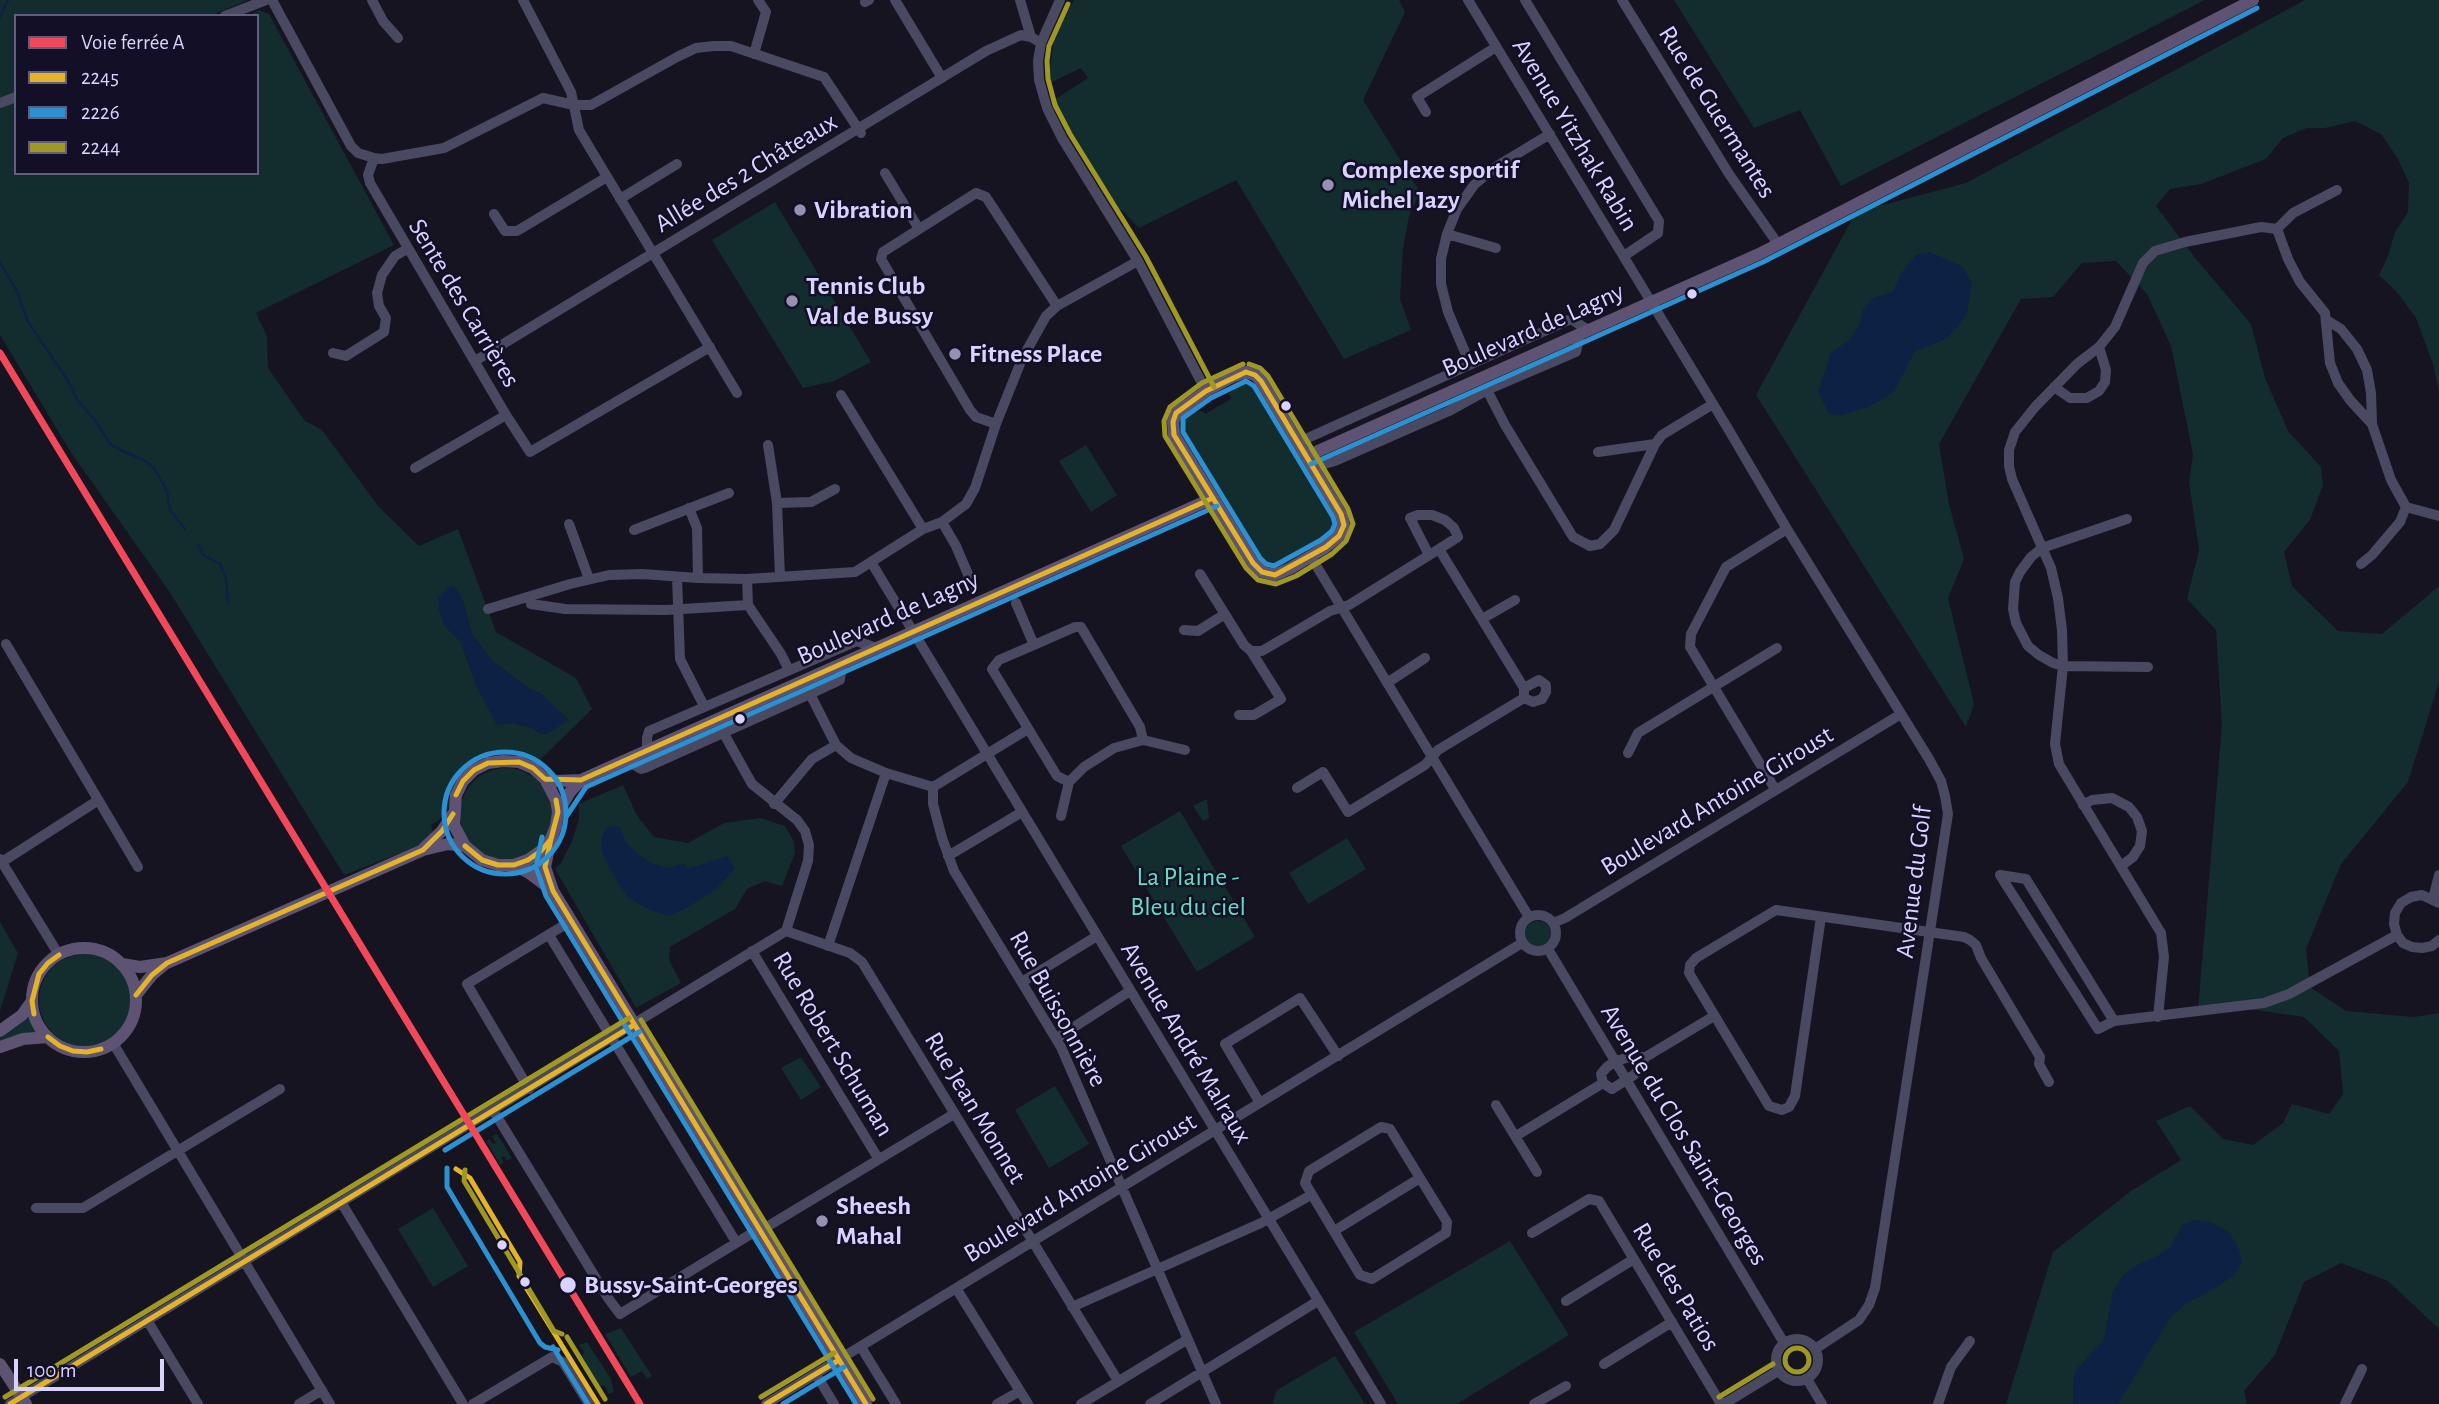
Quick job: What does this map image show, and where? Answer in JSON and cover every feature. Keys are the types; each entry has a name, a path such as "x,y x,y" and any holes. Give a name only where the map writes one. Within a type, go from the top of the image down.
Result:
{"main road":[{"name":"Boulevard de Lagny","path":"1311,461 1778,244 2253,0"},
{"path":"1240,373 1255,375 1262,381 1299,442 1342,514 1344,525 1339,536 1311,557 1275,575 1262,572 1253,563 1174,435 1172,422 1176,413 1206,391 1240,373"},
{"name":"Boulevard de Lagny","path":"545,779 581,780 1213,498"},
{"path":"551,839 541,851 514,865 498,865 482,860 465,846 454,825 456,795 463,781 488,763 519,762 533,768 552,789 558,812 545,867 553,891 866,1404"},
{"name":"Boulevard de Lagny","path":"558,812 581,780"},
{"path":"423,849 442,831 453,814"},
{"path":"136,995 152,975 167,963 423,849 448,844 465,846"},
{"path":"514,865 553,891"},
{"path":"83,948 107,953 122,964 134,984 136,995 135,1011 124,1034 101,1049 80,1051 60,1046 48,1037 34,1014 32,1000 39,974 48,963 59,954 83,948"},
{"path":"122,964 140,967 167,963"},
{"path":"0,1031 22,1015 32,1000"},
{"path":"0,1047 23,1039 48,1037"},
{"path":"0,1364 18,1402"},
{"path":"0,1379 18,1402"}],"street":[{"path":"230,14 266,0"},
{"path":"272,0 351,146 358,153 374,158 382,159 444,148 543,99 574,105 591,105 696,48 714,46 731,47 824,77 859,131"},
{"path":"372,0 383,22 398,38"},
{"path":"523,0 571,92 579,130 737,393"},
{"path":"754,54 766,12 758,0"},
{"path":"895,0 942,78"},
{"path":"1020,0 1031,37 1041,43"},
{"path":"1060,0 1041,43 1039,79 1047,108 1062,138 1138,261 1206,391"},
{"name":"Avenue Yitzhak Rabin","path":"1468,0 1651,302"},
{"name":"Avenue Yitzhak Rabin","path":"1525,0 1659,221 1658,233 1624,256"},
{"name":"Rue de Guermantes","path":"1622,0 1729,174 1778,244"},
{"name":"Allée des 2 Châteaux","path":"475,361 859,131 942,78 1011,38 1021,35 1031,37"},
{"path":"1426,112 1417,97 1496,47"},
{"path":"1470,364 1448,312 1441,284 1441,259 1447,234 1457,209 1474,185 1497,166 1550,134"},
{"name":"Sente des Carrières","path":"374,158 368,176 370,183 530,452 710,348"},
{"path":"620,199 677,164"},
{"path":"885,173 919,229"},
{"path":"494,214 505,231 517,231 607,177"},
{"path":"2277,229 2293,214 2337,190"},
{"path":"996,424 976,417 970,410 881,259 883,252 976,193 986,197 1057,306"},
{"path":"2158,1017 2164,957 2161,933 2059,764 2055,744 2063,666 2058,598 2051,568 2012,479 2009,450 2015,432 2054,387 2099,347 2115,327 2143,263 2155,251 2185,242 2261,227 2277,229"},
{"path":"2277,229 2300,282 2325,313 2328,321 2329,354 2339,383 2359,412 2372,424"},
{"path":"1447,234 1496,248"},
{"path":"333,353 346,356 384,332 386,318 379,306 377,293 382,275 395,256 407,249"},
{"path":"488,609 608,575 752,578 855,572 923,529 942,522 971,498 1022,359 1046,316 1057,306 1138,261"},
{"name":"Avenue du Golf","path":"1651,302 1787,529 1930,759 1941,781 1948,814 1875,1288 1869,1305 1859,1320 1815,1349"},
{"path":"1299,442 1571,319 1584,332 1577,352 1487,390 1436,417 1335,461 1311,461"},
{"path":"2328,321 2341,329 2357,349 2367,370 2372,424 2391,480 2406,507 2439,516"},
{"path":"2054,387 2070,398 2087,398 2099,391 2105,382 2106,370 2099,347"},
{"path":"1487,390 1505,425 1573,537 1583,544 1600,544 1614,530 1655,443 1662,435 1713,404"},
{"path":"841,395 923,529"},
{"path":"415,468 506,415"},
{"path":"1598,452 1655,443"},
{"path":"768,445 777,503 780,577"},
{"path":"777,503 811,502 835,489"},
{"path":"634,530 729,493"},
{"path":"2361,564 2400,522 2406,507"},
{"path":"689,508 697,528 698,578"},
{"path":"1251,651 1262,651 1330,611 1349,605 1458,537 1454,528 1445,520 1433,515 1418,515 1410,519 1429,555"},
{"path":"2127,519 2042,548 2020,572 2013,595 2013,609 2016,623 2028,646 2039,656 2063,666 2148,667"},
{"path":"942,522 956,545 973,586"},
{"path":"569,524 589,579"},
{"path":"1775,789 1690,648 1691,634 1726,567 1787,529"},
{"path":"1297,788 1323,772 1348,812 1425,765 1438,750 1524,693 1439,549"},
{"path":"1311,557 1529,917"},
{"name":"Avenue André Malraux","path":"871,562 1381,1404"},
{"path":"1200,574 1281,699 1254,715 1239,715"},
{"path":"677,577 680,659 704,706"},
{"path":"752,578 748,605 789,670"},
{"path":"530,597 531,604 565,609 679,609 748,605"},
{"path":"1482,619 1515,600"},
{"path":"1017,603 1034,645"},
{"path":"1184,629 1198,631 1225,614"},
{"path":"1069,782 1057,776 992,669 999,660 1075,627 1081,627 1140,727 1143,740"},
{"path":"647,751 649,731 696,712 704,706 715,704 857,641 876,648"},
{"path":"6,644 97,802 138,867"},
{"path":"1628,753 1638,733 1777,648"},
{"path":"1387,682 1424,658"},
{"path":"626,760 641,769 645,768 810,694 840,680 842,663"},
{"path":"810,694 836,745 851,758 886,773 933,787 1028,729"},
{"name":"Boulevard Antoine Giroust","path":"1553,922 1565,918 1901,714"},
{"path":"18,1402 147,1320 786,932 808,861 809,845 805,831 797,820 752,784 723,732"},
{"path":"1061,816 1069,782 1084,767 1114,748 1143,740 1185,750"},
{"path":"774,804 812,759 836,745"},
{"path":"828,946 886,773"},
{"name":"Rue Buissonnière","path":"933,787 933,804 954,871 1056,1038 1123,1185 1216,1404"},
{"path":"2083,805 2092,800 2112,798 2129,807 2137,817 2142,831 2140,846 2133,857 2120,866"},
{"path":"59,954 1,861 97,802"},
{"path":"948,856 1022,812"},
{"path":"2439,874 2436,901 2422,895 2411,897 2401,903 2395,913 2394,924 2403,943 2422,948 2432,946 2439,940"},
{"path":"2114,1021 2026,879 2000,875 2098,1029 2114,1021 2271,1000 2289,994 2397,935"},
{"path":"1821,917 1795,1097 1789,1107 1782,1110 1769,1106 1689,973 1690,965 1696,958 1776,910 1964,937 1976,945 1981,958 2040,1057 2039,1064 2049,1082"},
{"path":"1545,916 1553,922 1556,940 1548,949 1537,952 1522,943 1520,931 1529,917 1545,916"},
{"path":"529,1089 467,984 571,921"},
{"name":"Rue Jean Monnet","path":"786,932 850,953 862,962 1118,1381"},
{"path":"549,934 737,1242"},
{"path":"1022,982 1097,936"},
{"name":"Boulevard Antoine Giroust","path":"766,1404 1522,943"},
{"name":"Avenue du Clos Saint-Georges","path":"1548,949 1784,1343"},
{"name":"Rue Robert Schuman","path":"752,951 878,1158"},
{"path":"1056,1038 1130,991"},
{"path":"1260,1103 1225,1044 1300,998 1338,1056"},
{"path":"1644,1058 1714,1016"},
{"path":"113,1043 330,1404"},
{"path":"1636,1055 1644,1058 1643,1065 1627,1081 1612,1089 1603,1083 1601,1074 1615,1061 1636,1055"},
{"path":"1516,1136 1603,1083"},
{"path":"36,1208 83,1208 280,1089"},
{"path":"1496,1105 1538,1172"},
{"path":"493,1110 620,1314 954,1114"},
{"path":"1381,1127 1390,1129 1447,1222 1446,1233 1373,1279 1360,1275 1311,1195 1305,1183 1309,1171 1381,1127"},
{"path":"1334,1231 1420,1178"},
{"path":"1072,1307 1269,1219 1311,1195"},
{"name":"Rue des Patios","path":"1532,1233 1589,1199 1599,1201 1723,1404"},
{"path":"341,1202 463,1404"},
{"path":"1566,1301 1634,1259"},
{"path":"956,1288 1028,1404"},
{"path":"1150,1404 1318,1301"},
{"path":"147,1320 198,1404"},
{"path":"1604,1364 1672,1322"},
{"path":"1797,1338 1811,1343 1815,1349 1818,1362 1813,1375 1807,1379 1788,1379 1778,1371 1775,1359 1779,1347 1784,1343 1797,1338"},
{"path":"1081,1404 1188,1339"},
{"path":"1938,1404 1951,1367 1970,1341"},
{"path":"861,1346 896,1404"},
{"path":"473,1404 548,1358 556,1357 563,1362 589,1404"},
{"path":"2345,1404 2362,1369"},
{"path":"1723,1404 1778,1371"},
{"path":"816,1374 834,1404"},
{"path":"1807,1379 1822,1404"},
{"path":"1534,1404 1566,1386"},
{"path":"299,1404 322,1390"},
{"path":"997,1404 1020,1391"}],"green space":[{"path":"0,0 248,0 215,14 14,14 14,175 259,175 259,14 252,14 259,10 269,14 394,245 256,313 267,336 268,368 305,421 322,430 379,507 419,546 458,529 496,632 576,678 592,709 537,763 521,756 503,755 487,757 471,766 452,803 439,820 431,825 435,840 344,875 169,591 72,454 0,335","holes":["463,601 472,634 491,660 529,689 540,693 568,720 540,734 531,727 512,723 492,714 477,687 461,642 444,625"]},
{"name":"Complexe sportif Michel Jazy","path":"1074,0 1399,0 1405,12 1363,100 1420,192 1409,216 1403,248 1400,299 1411,330 1344,359 1236,180 1139,228 1124,212 1113,206 1061,123 1054,100 1088,78 1081,68 1048,84 1054,39"},
{"path":"1674,0 2205,0 1841,186 1800,110 1754,128"},
{"path":"2305,0 2439,0 2439,392 2433,364 2416,318 2396,291 2379,275 2395,232 2408,212 2409,183 2398,159 2381,134 2355,121 2325,128 2307,128 2283,138 2266,159 2201,184 2170,189 2156,206 2251,324 2265,378 2288,431 2321,467 2323,485 2310,520 2284,552 2292,586 2338,631 2382,634 2439,586 2439,682 2408,782 2341,864 2306,949 2310,987 2346,1011 2414,1017 2439,1013 2439,1329 2388,1281 2341,1263 2304,1282 2275,1355 2244,1391 2247,1404 2006,1404 2053,1252 2131,1191 2181,1160 2156,1121 2190,1106 2223,1139 2253,1145 2283,1123 2292,1104 2329,1114 2343,1094 2339,1051 2304,1017 2235,1007 2198,1010 2222,725 2216,630 2187,599 2199,550 2189,482 2193,454 2171,346 2147,294 2116,261 2082,263 2053,297 2021,299 1939,444 1949,504 1964,559 1948,598 1974,704 1966,727 1756,395 1856,212 1966,183"},
{"name":"Tennis Club Val de Bussy","path":"775,202 871,362 834,381 803,388 712,240"},
{"path":"1241,379 1261,388 1337,514 1339,525 1333,536 1280,569 1270,570 1255,558 1179,434 1180,414 1185,408 1190,412 1203,411 1205,414 1231,399 1229,394 1233,390 1233,380"},
{"path":"1086,445 1117,495 1091,512 1059,461"},
{"path":"506,768 523,772 538,782 548,797 552,814 548,831 538,846 523,856 506,860 489,856 474,846 464,831 460,814 464,797 474,782 489,772"},
{"path":"623,785 636,814 654,837 688,843 724,823 760,818 785,826 794,842 795,853 782,886 765,881 747,889 735,909 670,947 669,960 681,983 636,1008 555,869 572,841 579,819 579,804"},
{"path":"1207,799 1209,818 1203,821 1193,806"},
{"name":"La Plaine - Bleu du ciel","path":"1180,811 1255,937 1197,972 1121,846"},
{"path":"1347,838 1366,869 1308,904 1289,873"},
{"path":"1538,921 1547,925 1551,934 1547,943 1538,947 1529,943 1525,934 1529,925"},
{"path":"0,922 18,953 0,1011"},
{"path":"85,954 111,962 123,974 131,1000 123,1026 111,1038 85,1046 59,1038 47,1026 39,1000 47,974 59,962"},
{"path":"28,1012 38,1033 0,1042 0,1034"},
{"path":"801,1057 821,1087 801,1100 781,1068"},
{"path":"1055,1086 1089,1144 1049,1168 1015,1110"},
{"path":"497,1134 512,1158 507,1161 504,1156 501,1158 504,1162 500,1165 486,1141 489,1139 493,1144 496,1143 492,1136"},
{"path":"433,1208 468,1266 433,1287 398,1229"},
{"path":"1510,1241 1569,1335 1457,1404 1398,1404 1354,1332"},
{"path":"621,1328 652,1376 647,1379 642,1371 631,1377 605,1334"},
{"path":"587,1342 611,1379 614,1392 609,1394 604,1385 599,1387 584,1362 584,1352 579,1345"},
{"path":"1335,1356 1365,1404 1274,1404 1277,1390"}],"water":[{"path":"1930,252 1963,267 1972,284 1967,312 1959,325 1946,339 1915,351 1895,390 1885,398 1868,407 1842,415 1829,414 1818,391 1831,353 1850,339 1859,326 1863,310 1873,298 1893,292 1900,275 1916,255"},
{"path":"450,586 457,588 472,634 491,660 529,689 540,693 568,720 548,734 540,734 531,727 512,723 497,725 477,687 461,642 444,625 438,598"},
{"path":"619,826 626,842 636,853 653,864 668,868 684,864 687,869 727,856 735,869 715,890 669,916 648,909 628,897 602,852 601,839 606,828"},
{"path":"2196,1220 2213,1223 2228,1232 2238,1246 2242,1263 2234,1275 2185,1304 2170,1318 2118,1404 2073,1404 2076,1370 2104,1340 2113,1290 2123,1275 2170,1247 2182,1225"}],"waterway":[{"path":"0,17 8,0"},
{"path":"0,263 16,289 28,322 69,382 77,399 111,445 154,468 167,491 170,510 185,529"},
{"path":"199,546 203,555 220,564 226,578 228,604"}],"rail line":[{"name":"A","path":"0,353 640,1404"}],"transit line":[{"name":"2244","path":"1068,4 1049,46 1047,61 1048,79 1055,105 1146,257 1214,387"},
{"name":"2226","path":"1311,464 1763,262 2257,8"},
{"name":"2244","path":"1243,364 1202,383 1170,407 1164,421 1165,436 1246,568 1258,580 1276,584 1296,576 1332,554 1346,541 1353,524 1348,509 1268,376 1260,368 1249,364"},
{"name":"2245","path":"1246,372 1261,381 1341,514 1344,525 1339,536 1326,547 1275,575 1262,572 1253,563 1174,435 1173,422 1176,413 1206,391 1246,372"},
{"name":"2226","path":"1246,381 1254,386 1335,524 1332,531 1321,540 1274,566 1266,564 1260,558 1183,432 1183,418 1211,398 1246,381"},
{"name":"2245","path":"545,779 581,780 1213,498"},
{"name":"2226","path":"566,817 586,787 1217,506"},
{"name":"2226","path":"505,752 528,757 548,770 561,790 566,813 561,836 548,856 528,869 505,874 482,869 462,856 449,836 444,813 449,790 462,770 482,757 505,752"},
{"name":"2245","path":"456,795 463,781 474,770 488,763 519,762 533,768 545,779"},
{"name":"2245","path":"465,846 482,860 498,865 514,865 528,860 541,851 551,839 558,812 556,800"},
{"name":"2245","path":"136,995 152,975 167,963 423,850 442,831 453,814"},
{"name":"2226","path":"542,837 536,867 546,896 856,1404"},
{"name":"2245","path":"551,839 545,867 553,891 866,1404"},
{"name":"2245","path":"34,1014 32,1001 39,974 59,955"},
{"name":"2244","path":"5,1397 629,1018"},
{"name":"2244","path":"641,1020 873,1399"},
{"name":"2245","path":"10,1404 634,1025"},
{"name":"2226","path":"445,1150 639,1032"},
{"name":"2245","path":"48,1037 73,1051 101,1049"},
{"name":"2226","path":"447,1168 447,1187 540,1343 558,1350"},
{"name":"2245","path":"456,1169 470,1178 520,1262 519,1276"},
{"name":"2244","path":"465,1170 464,1181 554,1331 562,1334"},
{"name":"2245","path":"519,1276 598,1404"},
{"name":"2244","path":"567,1337 605,1399"},
{"name":"2226","path":"553,1347 588,1404"},
{"name":"2244","path":"1797,1348 1808,1355 1809,1360 1802,1371 1797,1372 1786,1365 1785,1360 1792,1349 1797,1348"},
{"name":"2244","path":"761,1397 834,1353"},
{"name":"2245","path":"766,1404 839,1360"},
{"name":"2244","path":"1719,1397 1773,1364"},
{"name":"2226","path":"783,1404 844,1367"}],"place":[{"name":"Complexe sportif Michel Jazy","path":"1328,185"},
{"name":"Vibration","path":"800,210"},
{"name":"Tennis Club Val de Bussy","path":"792,301"},
{"name":"Fitness Place","path":"955,354"},
{"name":"Sheesh Mahal","path":"822,1221"},
{"name":"Bussy-Saint-Georges","path":"568,1285"}]}
